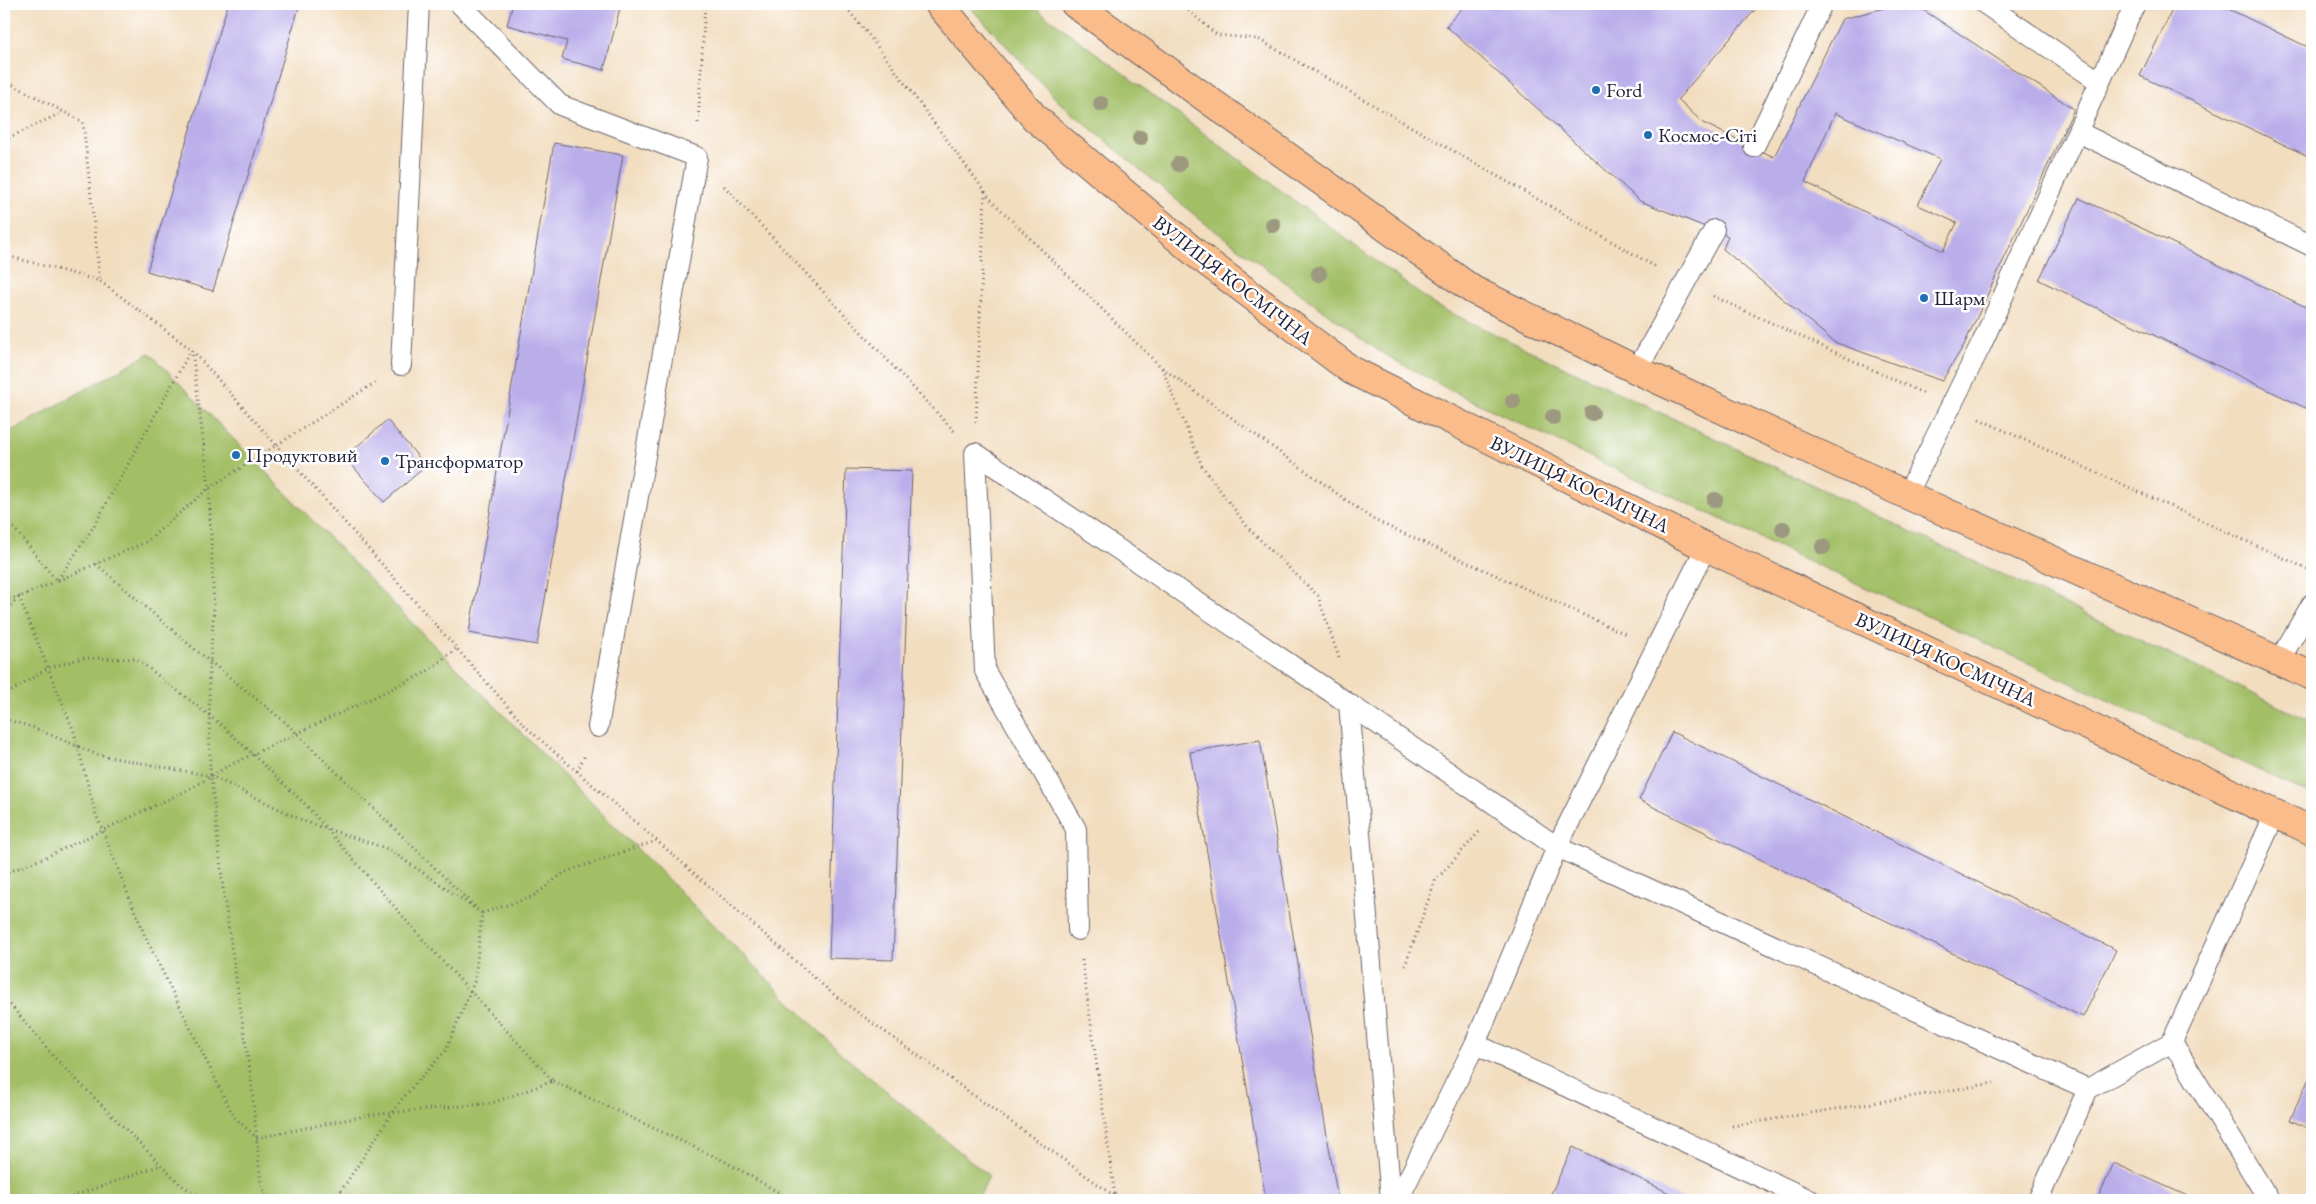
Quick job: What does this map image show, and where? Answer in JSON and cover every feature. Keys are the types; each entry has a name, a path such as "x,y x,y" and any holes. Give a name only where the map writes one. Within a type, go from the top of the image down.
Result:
{"main road":[{"name":"ВУЛИЦЯ КОСМІЧНА","path":"939,4 1035,118 1199,256 1351,370 1706,547 2312,831"},
{"path":"1075,4 1473,290 1636,370 1906,496 2312,676"}],"lane":[{"path":"401,365 418,4"},
{"path":"460,4 560,105 697,157 598,727"},
{"path":"1754,147 1822,4"},
{"path":"1985,4 2100,82"},
{"path":"1906,496 1982,343 2135,4"},
{"path":"2078,132 2312,246"},
{"path":"1636,370 1714,230"},
{"path":"975,453 1352,706 1557,847 2088,1089"},
{"path":"975,453 985,671 1076,829 1078,930"},
{"path":"1398,1200 1475,1044 1557,847 1706,547"},
{"path":"2279,661 2312,604"},
{"path":"1352,706 1391,1200"},
{"path":"2038,1200 2088,1089 2172,1042 2275,814"},
{"path":"2172,1042 2269,1200"},
{"path":"1475,1044 1810,1200"}],"path":[{"path":"704,4 697,157 975,453"},
{"path":"843,4 871,38 992,201 1161,366 1374,520 1656,648"},
{"path":"1180,4 1217,36 1258,39 1684,283 2312,570"},
{"path":"4,80 82,122 100,281"},
{"path":"4,140 64,112"},
{"path":"975,453 985,191"},
{"path":"4,255 100,281 192,350 528,729 839,999 1120,1200"},
{"path":"192,350 209,488 214,608 209,714 211,776 224,897 251,1079 261,1184 267,1200"},
{"path":"57,581 94,526 192,350"},
{"path":"4,600 19,597 146,542 209,488 401,365"},
{"path":"1161,366 1202,466 1249,529 1318,596 1352,706"},
{"path":"4,516 57,581"},
{"path":"96,564 298,735 482,913"},
{"path":"4,613 19,597"},
{"path":"19,597 74,732 95,812 144,936 234,1117 257,1138"},
{"path":"4,874 190,789 211,776 425,673 458,648"},
{"path":"4,696 48,668 83,658 138,659 209,714 306,805 470,992 553,1081 724,1161 792,1200"},
{"path":"4,719 32,727 98,755 211,776 306,822 388,849 482,913"},
{"path":"1403,972 1435,881 1495,814 1506,812"},
{"path":"482,913 532,897 565,872 657,840"},
{"path":"335,1200 393,1112 446,1050 475,980 482,913"},
{"path":"1078,930 1115,1196"},
{"path":"4,998 54,1057 161,1165 181,1185 206,1200"},
{"path":"1730,1127 2052,1073"},
{"path":"257,1138 369,1114 492,1103 553,1081"},
{"path":"63,1200 161,1165"}],"green space":[{"path":"967,4 1030,4 1436,306 2312,722 2312,795 1800,557 1446,388 1377,350 1202,221 1059,102"},
{"path":"150,353 417,628 843,1055 989,1176 978,1200 4,1200 4,435"}],"building":[{"path":"228,4 300,4 213,291 147,271"},
{"path":"513,4 621,4 604,70 562,59 567,41 507,25"},
{"path":"1466,4 1760,4 1678,99 1703,123 1774,157 1842,19 1900,4 1914,4 2074,109 1964,345 1942,381 1834,342 1723,249 1728,236 1640,201 1446,26","holes":["1835,113 1940,159 1918,205 1957,223 1943,251 1805,182"]},
{"path":"2175,4 2218,4 2312,49 2312,158 2140,76"},
{"path":"554,143 623,155 537,645 469,633"},
{"path":"2079,198 2312,310 2312,411 2039,280"},
{"name":"Трансформатор","path":"387,420 426,466 384,502 345,457"},
{"path":"846,469 912,471 893,960 829,958"},
{"path":"1672,732 2116,950 2083,1017 1639,800"},
{"path":"1260,740 1338,1200 1266,1200 1190,752"},
{"path":"2312,1072 2312,1130 2290,1120"},
{"path":"1573,1147 1684,1200 1548,1200"},
{"path":"2114,1163 2194,1199 2097,1200"}],"place":[{"name":"Ford","path":"1596,90"},
{"name":"Космос-Сіті","path":"1648,135"},
{"name":"Шарм","path":"1924,298"},
{"name":"Продуктовий","path":"236,455"},
{"name":"Трансформатор","path":"385,461"}]}
